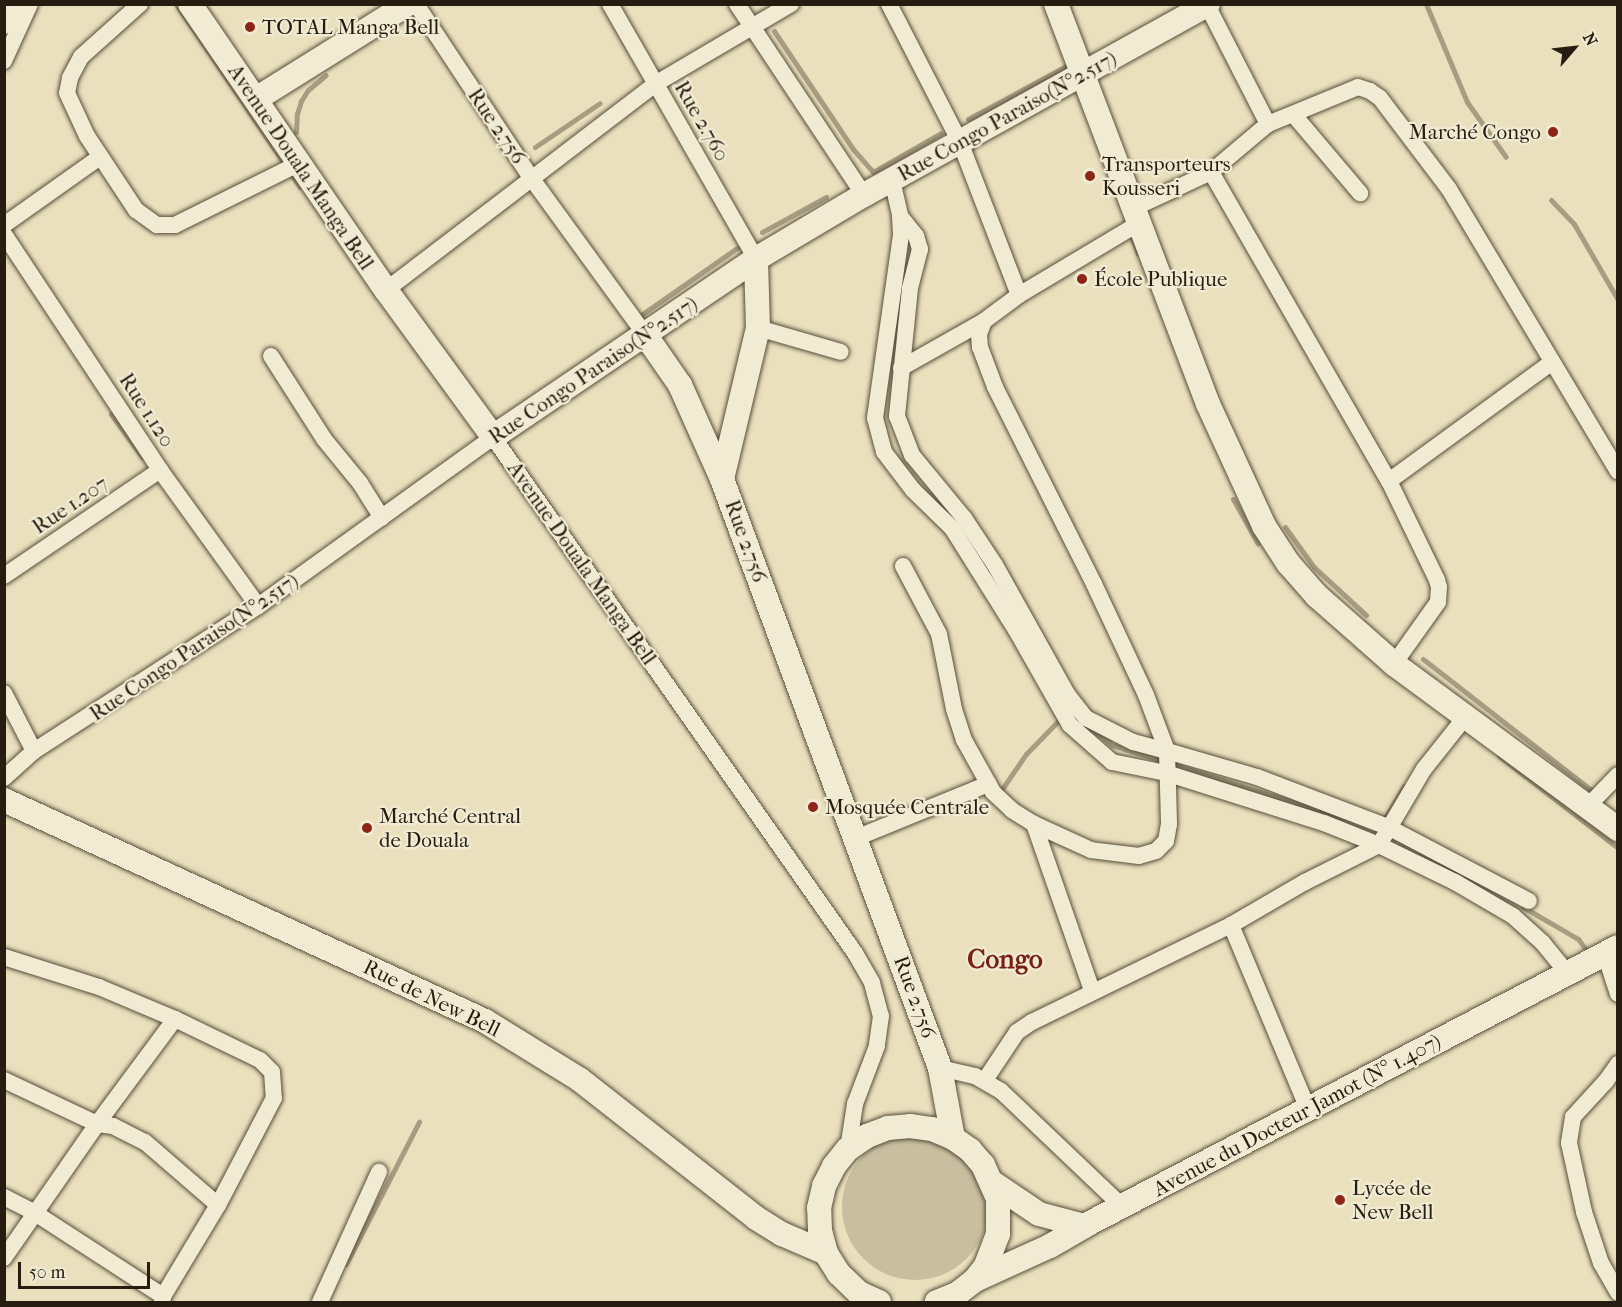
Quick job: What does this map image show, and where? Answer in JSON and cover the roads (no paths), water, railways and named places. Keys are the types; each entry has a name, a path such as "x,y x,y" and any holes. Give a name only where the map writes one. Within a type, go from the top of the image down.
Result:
{"street":[{"path":"4,26 14,4"},
{"path":"4,61 30,4"},
{"path":"140,4 81,57 70,78 68,95 100,157 136,210 148,220 166,227 231,199 300,163"},
{"name":"Avenue Douala Manga Bell","path":"190,4 386,290 493,437 855,953 872,983 881,1016 877,1046 855,1104 848,1149"},
{"path":"256,99 408,4"},
{"name":"Rue 2.756","path":"416,4 532,179 680,385 722,479 940,1068 953,1138"},
{"name":"Rue 2.760","path":"610,4 756,259"},
{"path":"737,4 864,195"},
{"path":"386,290 655,84 791,4"},
{"path":"889,4 960,142 1019,295"},
{"path":"1056,4 1080,74 1138,215 1209,404 1264,526 1288,563 1317,596 1394,663 1467,715 1617,829"},
{"path":"1208,5 1268,124"},
{"name":"Rue Congo Paraiso(N°2.517)","path":"4,778 34,751 258,606 493,437 646,336 756,259 864,195 1208,5"},
{"path":"901,368 984,321 1138,215 1211,172 1268,124 1358,87 1380,98 1449,189 1617,471"},
{"path":"1293,114 1360,194"},
{"path":"4,225 100,157"},
{"path":"1211,172 1389,481 1439,587 1437,602 1394,663"},
{"path":"892,180 900,216 901,235 874,418 884,453 913,490 952,528 1016,630 1070,725 1112,762 1166,773 1379,844 1455,882 1513,916 1542,942 1595,959 1617,994"},
{"path":"900,216 916,236 920,249 910,288 897,416 912,455 964,518 995,565 1067,694 1086,718 1133,742 1257,777 1388,827 1529,901"},
{"name":"Rue 1.120","path":"4,234 160,470 258,606"},
{"path":"722,479 759,328 756,259"},
{"path":"903,566 939,634 954,709 964,740 988,784 1012,810 1034,824 1091,850 1139,855 1156,850 1166,842 1169,824 1167,751 1146,695 1094,584 984,363 979,334 984,321"},
{"path":"759,328 841,352"},
{"path":"270,356 278,364 324,439 367,494 382,518"},
{"path":"1389,481 1552,362"},
{"name":"Rue 1.207","path":"4,576 160,470"},
{"path":"4,693 34,751"},
{"path":"985,1080 1017,1032 1032,1022 1232,925 1305,882 1379,844 1424,769 1467,715"},
{"path":"1588,806 1617,774"},
{"path":"856,838 988,784"},
{"name":"Rue de New Bell","path":"4,800 485,1021 579,1079 756,1218 782,1234 826,1252"},
{"path":"1034,824 1092,991"},
{"path":"1232,925 1308,1109"},
{"path":"4,957 99,987 175,1019 266,1063 274,1081 274,1098 218,1205 163,1299 35,1213 4,1197"},
{"name":"Avenue du Docteur Jamot (N° 1.407)","path":"957,1295 1084,1226 1595,959"},
{"path":"4,1258 175,1019"},
{"path":"1617,1064 1606,1081 1573,1118 1569,1143 1584,1212 1601,1263 1617,1293"},
{"path":"940,1068 985,1080 1001,1091 1123,1207"},
{"path":"4,1080 98,1124 114,1126 145,1142 218,1205"},
{"path":"879,1302 859,1293 839,1274 826,1252 820,1231 819,1208 824,1186 834,1166 848,1149 867,1136 888,1128 921,1128 953,1138 970,1150 983,1165 993,1183 998,1199 998,1234 990,1258 957,1295"},
{"path":"320,1302 379,1172"},
{"path":"993,1183 1039,1214 1084,1226"},
{"path":"839,1274 846,1302"}],"waterway":[{"path":"176,4 300,187"},
{"path":"1426,4 1467,102 1506,157"},
{"path":"774,31 853,149 873,172 941,133"},
{"path":"968,119 1066,66"},
{"path":"296,132 297,114 301,101 308,90 326,75"},
{"path":"535,147 600,103"},
{"path":"762,232 826,197"},
{"path":"1551,200 1574,224 1618,300"},
{"path":"1130,232 1138,254"},
{"path":"638,317 737,248"},
{"path":"111,414 142,457"},
{"path":"1233,499 1258,544"},
{"path":"1285,527 1314,567 1366,615"},
{"path":"1423,659 1590,789"},
{"path":"1002,789 1026,754 1062,717"},
{"path":"1096,731 1112,745 1343,818"},
{"path":"1499,756 1618,848"},
{"path":"1382,823 1404,786"},
{"path":"1523,907 1578,939 1590,955"},
{"path":"346,1264 419,1122"}],"place":[{"name":"TOTAL Manga Bell","path":"250,27"},
{"name":"Marché Congo","path":"1553,132"},
{"name":"Transporteurs Kousseri","path":"1090,176"},
{"name":"École Publique","path":"1082,279"},
{"name":"Mosquée Centrale","path":"813,807"},
{"name":"Marché Central de Douala","path":"367,828"},
{"name":"Lycée de New Bell","path":"1340,1200"}],"district":[{"name":"Congo","path":"1005,960"}]}
